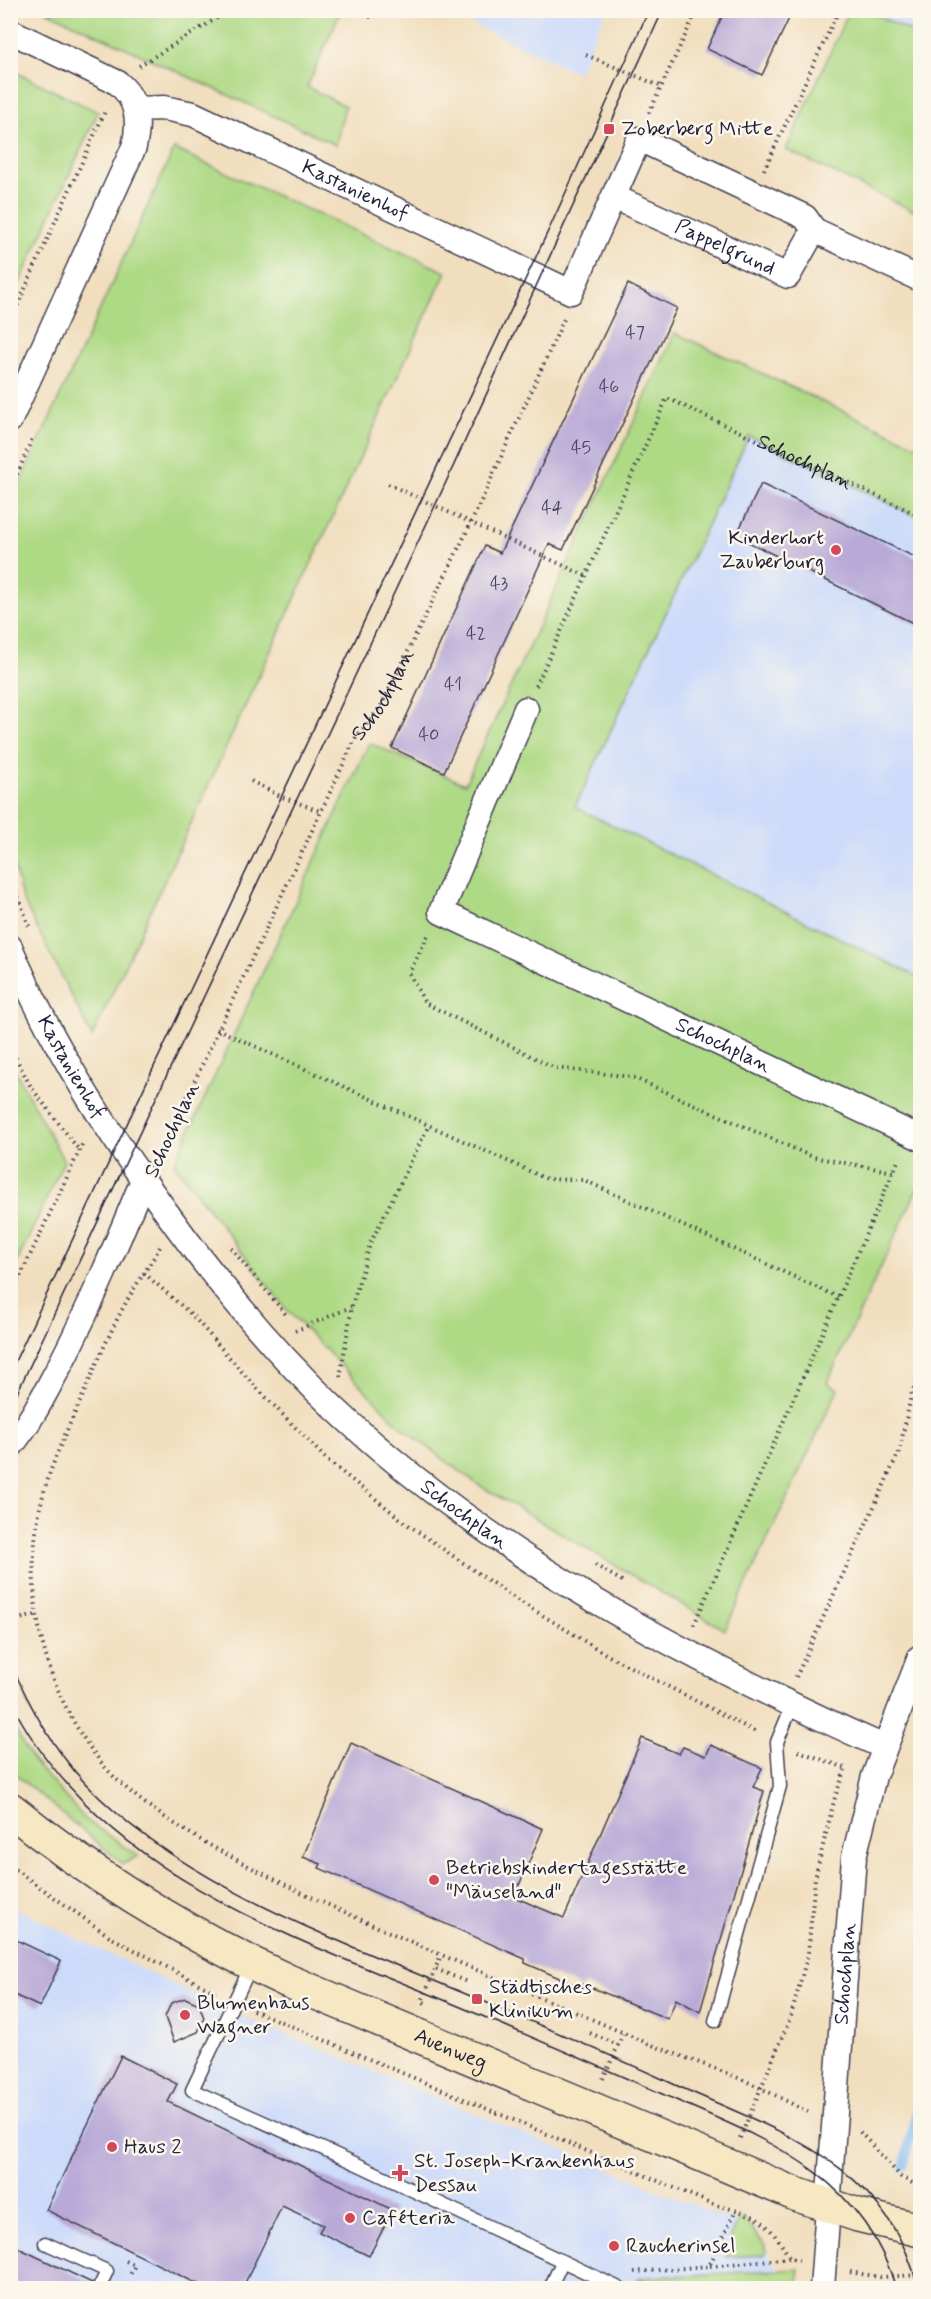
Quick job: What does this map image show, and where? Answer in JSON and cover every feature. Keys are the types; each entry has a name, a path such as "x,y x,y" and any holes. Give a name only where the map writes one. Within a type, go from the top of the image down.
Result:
{"main road":[{"name":"Auenweg","path":"10,1809 125,1892 217,1947 252,1964 505,2074 829,2206 921,2230"}],"street":[{"path":"10,31 118,83 130,93 136,109 139,128 134,147 10,420"},
{"name":"Kastanienhof","path":"136,109 164,108 193,114 571,292"},
{"path":"571,292 639,138 805,217 814,230 921,279"},
{"name":"Pappelgrund","path":"614,197 788,276 814,230"},
{"path":"441,912 526,709"},
{"name":"Schochplan","path":"441,912 916,1136"},
{"name":"Kastanienhof","path":"10,947 62,1057 143,1180"},
{"path":"10,1447 36,1410 70,1346 103,1276 143,1180"},
{"name":"Schochplan","path":"143,1180 174,1224 270,1342 334,1408 391,1458 452,1506 600,1604 683,1651 788,1704 884,1748"},
{"name":"Schochplan","path":"823,2278 853,1866 863,1815 884,1748 921,1657"}],"lane":[{"path":"714,2021 780,1786 777,1742 788,1704"},
{"path":"252,1964 192,2090 359,2165 619,2289"},
{"path":"45,2243 107,2271 99,2289"},
{"path":"550,2289 562,2262"}],"path":[{"path":"129,61 139,66 230,10"},
{"path":"360,10 375,20"},
{"path":"639,138 660,86 697,10"},
{"path":"754,192 839,10"},
{"path":"586,55 660,86"},
{"path":"10,322 118,83"},
{"name":"Schochplan","path":"143,1180 165,1148 217,1029 355,739 381,706 471,523 567,311 571,292"},
{"name":"Schochplan","path":"526,709 667,398 921,516"},
{"path":"388,484 586,576"},
{"path":"251,781 282,797 320,812"},
{"path":"441,912 410,973 425,1003 555,1068 632,1077 813,1157 894,1172"},
{"path":"217,1029 547,1179 584,1180 838,1297"},
{"path":"10,1047 31,1087 80,1151"},
{"path":"10,1298 80,1151 96,1111"},
{"path":"334,1408 352,1306 370,1244 429,1125"},
{"path":"683,1651 894,1172 916,1136"},
{"path":"174,1224 126,1301 50,1472 36,1528 34,1566 36,1615 49,1674 67,1710 105,1767 130,1792 168,1818 267,1876 441,1955 761,2088 808,2112 864,2134 873,2149 901,2176 921,2187"},
{"path":"229,1245 307,1338"},
{"path":"270,1342 352,1306"},
{"path":"332,1364 348,1380"},
{"path":"788,1704 798,1674 899,1452 912,1392 921,1374"},
{"path":"594,1564 624,1582"},
{"path":"10,1621 36,1615"},
{"path":"684,1619 705,1630"},
{"path":"787,1669 798,1674"},
{"path":"761,2088 791,2016 808,1954 815,1878 835,1797 846,1768 884,1748"},
{"path":"10,1866 112,1938 233,2001 715,2205 756,2216 770,2227 790,2258 823,2278 921,2274"},
{"path":"432,2006 422,2001 441,1955"},
{"path":"435,1969 467,1982"},
{"path":"595,2075 604,2080 624,2032"},
{"path":"590,2034 618,2045"},
{"path":"709,2266 736,2210"},
{"path":"592,2275 790,2258"}],"shaded area":[{"path":"445,11 606,11 578,73"},
{"path":"868,11 920,11 920,36"},
{"path":"749,436 920,516 920,978 575,808"},
{"name":"St. Joseph-Krankenhaus Dessau","path":"10,1906 220,2007 739,2224 763,2244 779,2272 779,2288 11,2288"}],"green space":[{"path":"46,11 341,11 307,87 345,106 336,145"},
{"path":"849,11 868,11 920,36 920,214 786,150"},
{"path":"11,70 98,112 11,301"},
{"path":"174,149 446,272 92,1037 22,898 11,854 11,514 18,487"},
{"path":"675,333 920,447 920,518 749,436 575,807 920,978 920,1183 827,1383 838,1389 725,1630 477,1484 402,1428 287,1310 174,1164 369,743 465,784"},
{"path":"11,1063 64,1161 11,1275"},
{"path":"10,1720 32,1760 86,1820 138,1856 123,1864 11,1771"},
{"path":"743,2219 764,2243 766,2252 764,2255 727,2257 731,2236 738,2221"},
{"path":"799,2269 798,2288 660,2288 637,2278"}],"building":[{"path":"725,10 793,10 762,75 707,49"},
{"path":"628,284 677,308 563,550 549,544 444,772 392,748 485,546 500,553"},
{"path":"761,484 921,560 921,627 736,536"},
{"name":"Betriebskindertagesstätte \"Mäuseland\"","path":"642,1738 679,1754 683,1747 706,1756 711,1745 762,1768 753,1787 764,1791 700,2012 676,1999 668,2019 583,1984 582,1988 525,1963 525,1959 319,1868 321,1864 303,1857 351,1743 543,1829 514,1897 564,1918"},
{"path":"10,1937 61,1961 40,2007 10,1993"},
{"path":"185,1998 199,2004 204,2018 198,2032 174,2042 165,2017 171,2003"},
{"path":"121,2056 177,2084 168,2102 393,2210 369,2256 319,2232 323,2225 282,2206 242,2289 208,2289 46,2210"},
{"path":"10,2244 92,2283 91,2289 10,2289"}],"waterway":[{"path":"904,2166 920,2096"}],"tram line":[{"path":"10,1372 550,227 649,10"},
{"path":"10,1408 435,506 663,10"},
{"path":"10,1661 42,1725 73,1769 120,1816 160,1846 202,1874 294,1921 748,2117 822,2155 854,2180 881,2209 903,2245 918,2288"},
{"path":"10,1700 45,1757 87,1806 136,1847 190,1884 247,1915 307,1943 544,2042 770,2143 802,2163 832,2186 858,2214 880,2248 896,2288"}],"place":[{"name":"Zoberberg Mitte","path":"609,129"},
{"name":"Kinderhort Zauberburg","path":"836,550"},
{"name":"Betriebskindertagesstätte \"Mäuseland\"","path":"434,1880"},
{"name":"Städtisches Klinikum","path":"477,1999"},
{"name":"Blumenhaus Wagner","path":"185,2015"},
{"name":"Haus 2","path":"112,2147"},
{"name":"St. Joseph-Krankenhaus Dessau","path":"400,2173"},
{"name":"Caféteria","path":"350,2218"},
{"name":"Raucherinsel","path":"614,2246"}]}
